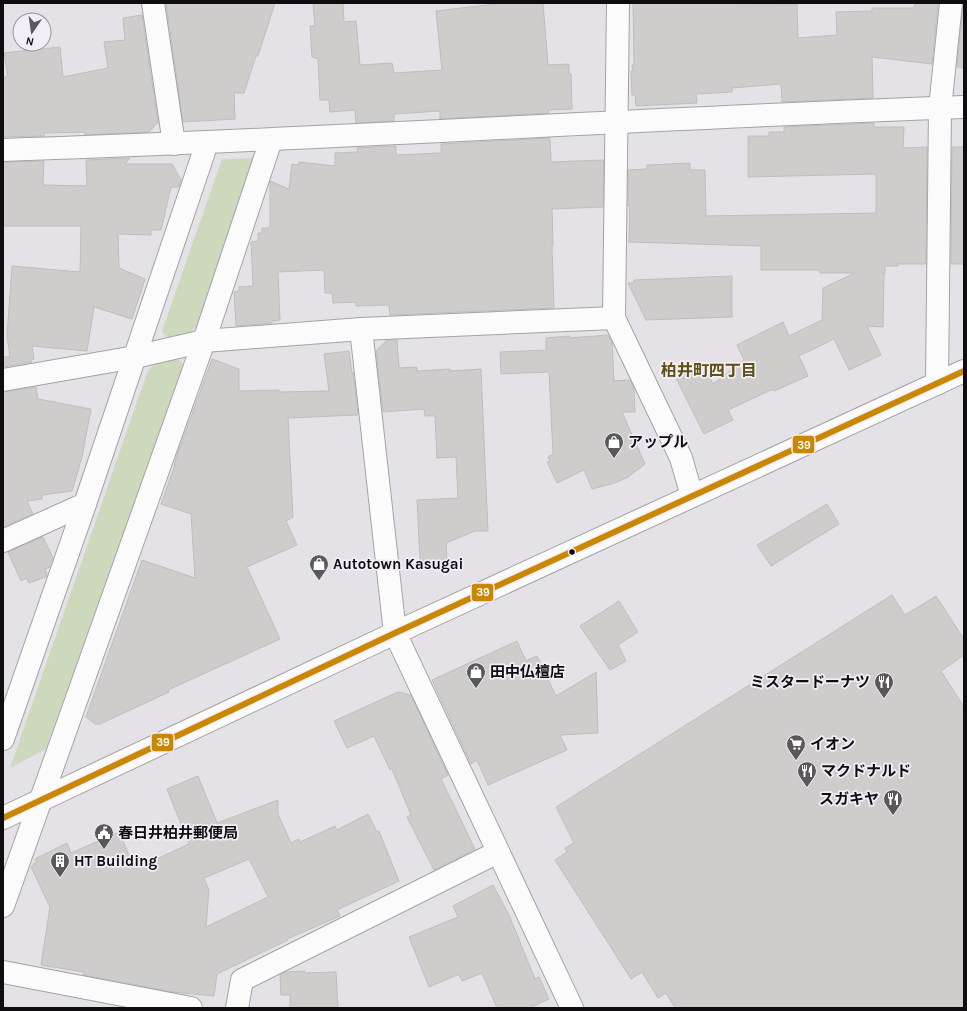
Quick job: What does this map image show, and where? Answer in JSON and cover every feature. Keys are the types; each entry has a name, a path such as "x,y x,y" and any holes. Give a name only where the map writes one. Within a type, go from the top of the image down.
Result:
{"street":[{"path":"154,3 174,144"},
{"path":"618,3 614,318 681,458 692,496"},
{"path":"937,384 940,108 951,3"},
{"path":"3,150 207,143 964,107"},
{"path":"3,906 204,341 271,140"},
{"path":"3,739 85,504 207,143"},
{"path":"3,380 135,357 204,341 361,329 614,318"},
{"path":"361,329 395,633 572,1008"},
{"path":"3,818 395,633 964,371"},
{"path":"3,541 85,504"},
{"path":"238,1008 242,980 498,852"},
{"path":"3,972 191,1008"}],"green space":[{"path":"256,158 197,326 189,334 166,337 162,331 222,159"},
{"path":"178,359 184,365 46,749 10,768 148,370 156,363"}],"building":[{"path":"166,3 275,3 244,93 234,93 235,119 183,122"},
{"path":"343,3 344,22 356,21 360,65 392,63 394,73 442,70 436,11 503,3 543,3 548,65 569,64 569,74 571,74 572,109 548,110 549,113 440,119 440,111 394,114 394,121 356,123 355,110 330,112 329,100 320,100 318,59 312,57 310,26 315,26 313,4"},
{"path":"633,3 797,4 798,38 837,35 836,12 872,11 872,8 914,8 915,3 938,3 932,64 872,57 873,98 782,102 781,84 732,88 732,92 696,94 697,103 636,106 635,95 632,95 631,71 633,70 632,65 634,65"},
{"path":"964,5 964,68 957,67"},
{"path":"142,15 158,123 149,132 85,135 85,132 44,133 44,136 3,137 3,77 8,77 4,53 52,52 52,48 60,47 63,77 108,68 104,42 125,40 123,18"},
{"path":"874,123 874,127 904,127 903,148 927,147 926,264 898,264 898,266 885,266 883,327 867,326 881,355 849,370 834,339 799,356 808,376 774,391 773,389 728,410 733,420 704,434 675,376 702,363 713,384 744,360 737,345 783,322 789,336 822,320 823,288 855,273 820,273 820,270 761,270 761,246 629,242 630,206 628,206 628,170 647,169 647,165 690,163 690,170 705,170 706,216 876,213 876,174 748,177 748,136 769,136 769,132 784,132 784,127"},
{"path":"550,138 551,162 604,160 603,207 552,209 554,308 390,315 389,305 356,306 356,302 333,303 332,293 325,293 324,270 278,272 280,320 272,321 272,323 236,326 234,292 239,291 239,287 253,286 251,242 258,241 258,233 262,233 262,228 270,228 270,181 289,189 292,164 298,165 299,162 335,166 335,153 358,152 357,148 396,146 396,155 441,153 441,144"},
{"path":"952,147 964,147 964,264 951,264"},
{"path":"130,158 125,164 172,164 181,180 179,187 171,187 161,230 151,230 151,235 118,234 119,268 145,279 132,319 94,307 87,351 32,346 34,359 31,360 32,362 3,367 3,357 10,357 7,335 12,266 80,272 81,226 3,226 3,162 44,161 43,185 87,186 86,160"},
{"path":"732,276 732,317 646,320 628,283 634,283 634,280"},
{"path":"608,335 612,342 614,381 630,380 634,389 635,412 622,412 645,464 628,477 615,483 592,489 584,470 557,483 547,462 550,461 548,457 553,454 549,372 501,374 500,352 546,350 546,338"},
{"path":"387,340 397,340 399,368 417,367 417,371 481,369 488,531 475,531 446,543 447,560 420,561 417,500 458,498 456,457 437,458 435,416 425,416 424,409 383,412 376,351"},
{"path":"349,351 352,374 353,372 357,415 288,418 293,517 286,521 297,545 247,567 280,639 168,690 169,692 100,724 95,724 86,717 142,560 195,578 191,514 161,504 212,359 239,369 239,391 329,391 324,354"},
{"path":"36,387 38,399 91,409 82,457 72,491 42,495 42,499 27,501 33,514 3,527 3,392"},
{"path":"827,504 839,524 771,566 757,545"},
{"path":"43,537 53,558 50,563 50,567 45,569 47,574 46,577 29,583 26,578 21,581 8,552"},
{"name":"イオン","path":"892,595 905,615 936,596 964,639 964,655 941,671 964,707 964,1008 675,1008 666,993 658,998 642,972 631,979 555,860 567,852 565,848 574,843 556,807"},
{"path":"619,601 638,632 618,645 626,661 610,670 580,626"},
{"path":"517,641 526,661 537,656 556,696 596,672 598,733 560,735 567,750 488,785 477,760 471,764 432,680"},
{"path":"398,692 411,695 448,775 441,779 475,849 434,870 407,817 411,815 392,769 390,770 374,736 347,748 334,721"},
{"path":"198,776 217,823 278,800 278,814 291,843 299,839 300,842 335,826 337,830 368,814 377,832 379,831 399,881 337,910 340,916 287,939 288,940 217,974 214,996 173,992 83,975 84,972 41,965 50,907 31,867 37,862 35,859 67,843 71,853 119,832 135,869 189,844 167,789","holes":["249,859 268,897 206,927 209,890 204,878"]},
{"path":"493,885 509,915 535,979 539,977 549,999 530,1008 497,1008 482,973 462,981 459,975 457,975 429,987 409,937 458,917 453,906"},
{"path":"305,971 305,973 336,972 338,1008 290,1008 290,995 281,995 280,975 287,972"}],"transit line":[{"name":"39","path":"3,818 395,633 964,371"}],"place":[{"name":"アップル","path":"614,459"},
{"name":"Autotown Kasugai","path":"319,581"},
{"name":"田中仏檀店","path":"476,689"},
{"name":"ミスタードーナツ","path":"884,699"},
{"name":"イオン","path":"796,761"},
{"name":"マクドナルド","path":"807,788"},
{"name":"スガキヤ","path":"893,816"},
{"name":"春日井柏井郵便局","path":"104,850"},
{"name":"HT Building","path":"60,878"}],"district":[{"name":"柏井町四丁目","path":"709,370"}]}
